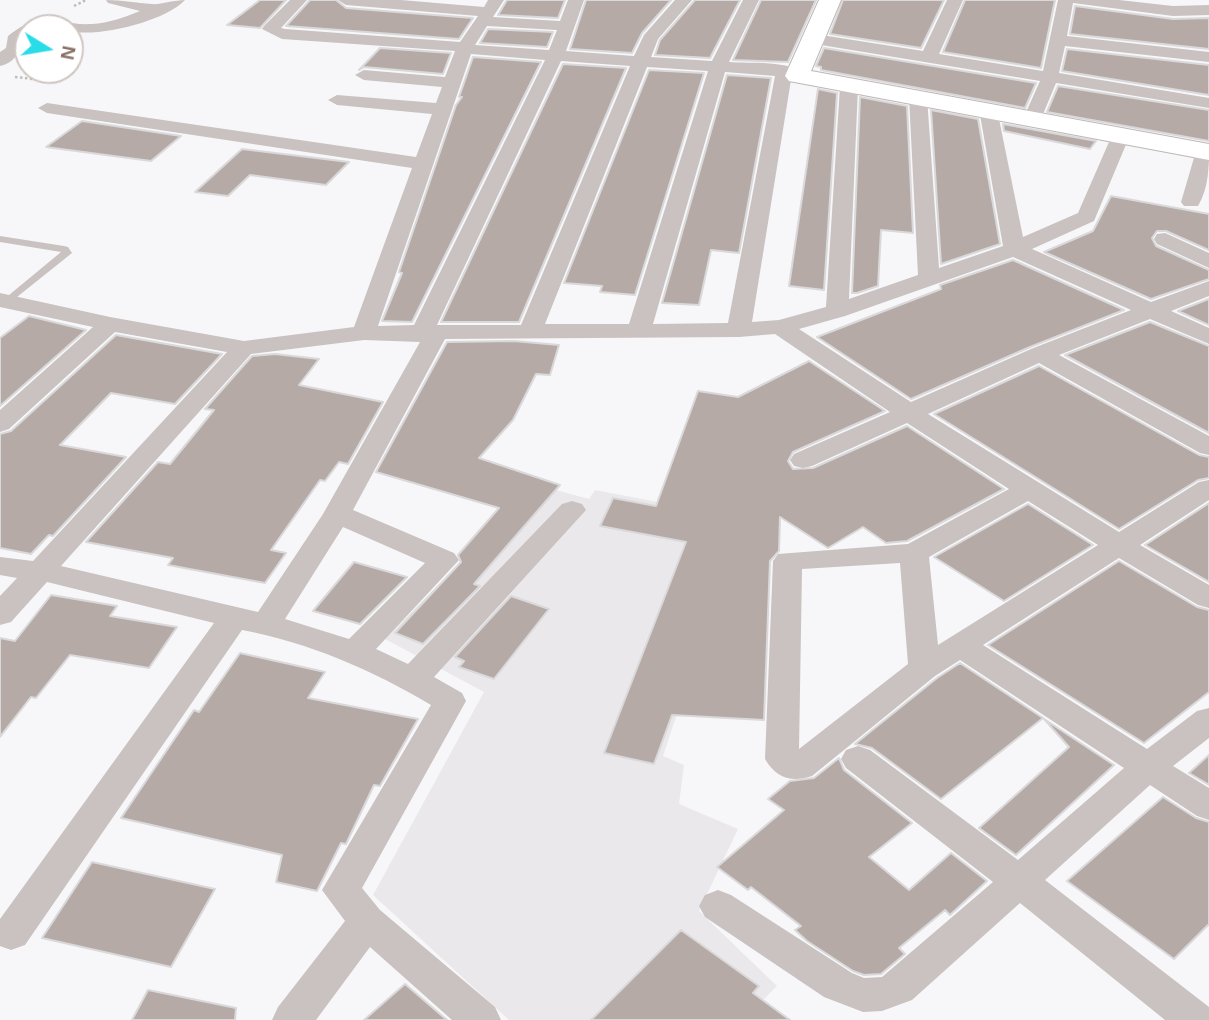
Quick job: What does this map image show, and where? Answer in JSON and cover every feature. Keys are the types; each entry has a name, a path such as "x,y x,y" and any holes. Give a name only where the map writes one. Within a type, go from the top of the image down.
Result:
{"street":[{"path":"114,0 157,10"},
{"path":"84,27 94,29 157,10 177,0"},
{"path":"299,0 270,29 282,34 791,74 1208,152 1191,202"},
{"path":"346,0 488,11 564,26"},
{"path":"11,934 250,621 337,514 428,335 556,54 564,26 576,0"},
{"path":"530,332 650,38 684,0"},
{"path":"639,331 718,67 751,0"},
{"path":"739,330 791,74 815,39 830,0"},
{"path":"930,55 955,0"},
{"path":"1032,119 1050,77 1066,0"},
{"path":"1078,0 1172,11 1209,10"},
{"path":"342,37 375,2"},
{"path":"364,334 464,48 488,11"},
{"path":"1170,29 1172,11"},
{"path":"815,39 930,55 1209,103"},
{"path":"1056,40 1209,57"},
{"path":"1,71 14,49"},
{"path":"364,75 452,83"},
{"path":"837,311 849,86"},
{"path":"918,97 929,277"},
{"path":"337,100 443,108"},
{"path":"47,108 423,164"},
{"path":"988,109 1014,248"},
{"path":"4,301 110,324 244,348 364,334 739,330 780,327 837,311 1014,248 1087,217 1121,135"},
{"path":"1165,239 1209,261"},
{"path":"1014,248 1209,337"},
{"path":"803,460 1040,355 1209,288"},
{"path":"0,424 110,324"},
{"path":"780,327 908,413 1118,546 1209,598"},
{"path":"0,615 244,348"},
{"path":"1040,355 1209,447"},
{"path":"1030,489 914,553 788,561 782,759 789,766 800,766 924,668 1209,488"},
{"path":"413,679 572,510"},
{"path":"337,514 444,560 356,651"},
{"path":"914,553 924,668"},
{"path":"0,566 40,571 250,621 356,651 450,701 341,890 367,921 481,1020"},
{"path":"962,646 1209,806"},
{"path":"718,906 838,985 863,995 882,994 898,988 1149,766 1209,720"},
{"path":"858,759 1195,1020"},
{"path":"292,1020 367,921"}],"lane":[{"path":"0,239 64,249 67,253 4,301"}],"shaded area":[{"path":"527,482 589,499 595,490 742,518 663,756 684,765 679,804 738,829 699,911 777,986 743,1020 509,1020 373,895 484,692 385,639 487,535"}],"building":[{"path":"260,0 286,0 260,28 227,25"},
{"path":"310,0 336,0 346,8 473,18 459,39 286,26"},
{"path":"507,0 565,0 558,18 498,15"},
{"path":"586,0 671,0 642,33 632,53 570,49"},
{"path":"695,0 740,0 710,58 655,55 660,40"},
{"path":"761,0 816,0 788,62 733,60"},
{"path":"843,0 944,0 921,48 830,34"},
{"path":"965,0 1055,0 1041,68 943,52"},
{"path":"1075,6 1173,19 1209,18 1209,49 1070,34"},
{"path":"488,29 553,32 547,47 480,43"},
{"path":"380,48 451,53 443,74 364,67 359,70"},
{"path":"824,48 1036,83 1025,108 821,70 821,67 816,66"},
{"path":"1067,49 1209,65 1209,95 1062,71"},
{"path":"473,57 541,62 412,322 382,321 402,273 399,272 456,105 462,97 459,97"},
{"path":"563,64 626,68 519,322 441,322"},
{"path":"649,70 704,73 635,295 600,292 602,286 564,283"},
{"path":"727,75 771,78 739,253 711,250 699,305 662,303"},
{"path":"1058,86 1209,110 1209,141 1047,112"},
{"path":"818,89 837,93 824,290 789,286"},
{"path":"860,97 907,106 913,233 881,230 878,286 852,293"},
{"path":"931,110 978,119 1000,244 941,264"},
{"path":"82,121 181,136 151,161 46,147"},
{"path":"1003,124 1096,141 1090,149 1004,131"},
{"path":"242,149 349,162 326,185 250,175 228,196 195,192"},
{"path":"1111,196 1209,214 1209,250 1166,231 1157,231 1152,238 1156,246 1209,270 1209,279 1151,299 1044,252 1093,231"},
{"path":"1013,260 1124,310 1030,347 911,399 817,337 941,289 940,285"},
{"path":"1209,299 1209,325 1178,311"},
{"path":"29,316 86,330 0,406 0,338"},
{"path":"1150,322 1209,346 1209,433 1065,355"},
{"path":"116,335 222,354 175,404 111,393 60,445 126,457 53,536 49,535 31,554 0,548 0,434 11,431"},
{"path":"514,341 559,345 550,375 536,374 513,420 479,458 560,485 474,584 480,586 423,644 395,633 461,562 458,555 499,508 376,472 447,342"},
{"path":"275,354 319,359 299,385 383,402 348,464 339,462 325,481 320,480 271,550 286,553 265,583 168,565 173,558 86,542 158,462 170,464 214,410 205,409 252,356"},
{"path":"809,361 885,411 793,452 788,461 793,469 813,468 907,426 1004,489 907,541 886,543 863,527 828,548 780,517 779,551 770,561 764,720 672,715 654,764 604,753 686,542 600,526 613,498 656,506 698,391 738,397"},
{"path":"1039,366 1199,455 1209,457 1209,478 1198,480 1119,529 934,414"},
{"path":"1209,503 1209,582 1145,545"},
{"path":"1028,504 1093,545 1004,601 934,557"},
{"path":"1119,561 1197,607 1209,610 1209,692 1144,743 988,645"},
{"path":"354,562 407,577 360,624 313,611"},
{"path":"51,595 117,606 110,616 177,627 149,668 70,655 36,698 31,697 0,737 0,638 15,641"},
{"path":"511,596 549,609 494,679 459,667 464,661 455,657"},
{"path":"240,653 325,672 308,698 418,719 380,786 374,785 346,844 341,843 317,891 276,882 282,855 121,818 194,710 199,712"},
{"path":"960,663 1043,718 941,799 872,748 855,744 937,678"},
{"path":"1044,719 1114,765 1016,855 979,828 1069,747"},
{"path":"1209,755 1209,785 1189,773"},
{"path":"839,758 844,770 912,823 869,857 909,890 951,853 987,881 950,915 945,910 899,948 905,954 881,974 864,975 853,971 807,941 795,930 801,926 751,887 748,890 717,867 784,810 768,799 790,781 814,778"},
{"path":"1163,797 1196,818 1209,822 1209,924 1174,959 1067,881"},
{"path":"92,862 215,889 171,967 42,938"},
{"path":"681,930 759,986 753,993 790,1020 591,1020"},
{"path":"405,984 447,1020 364,1020"},
{"path":"148,990 236,1008 235,1020 132,1020"}]}
